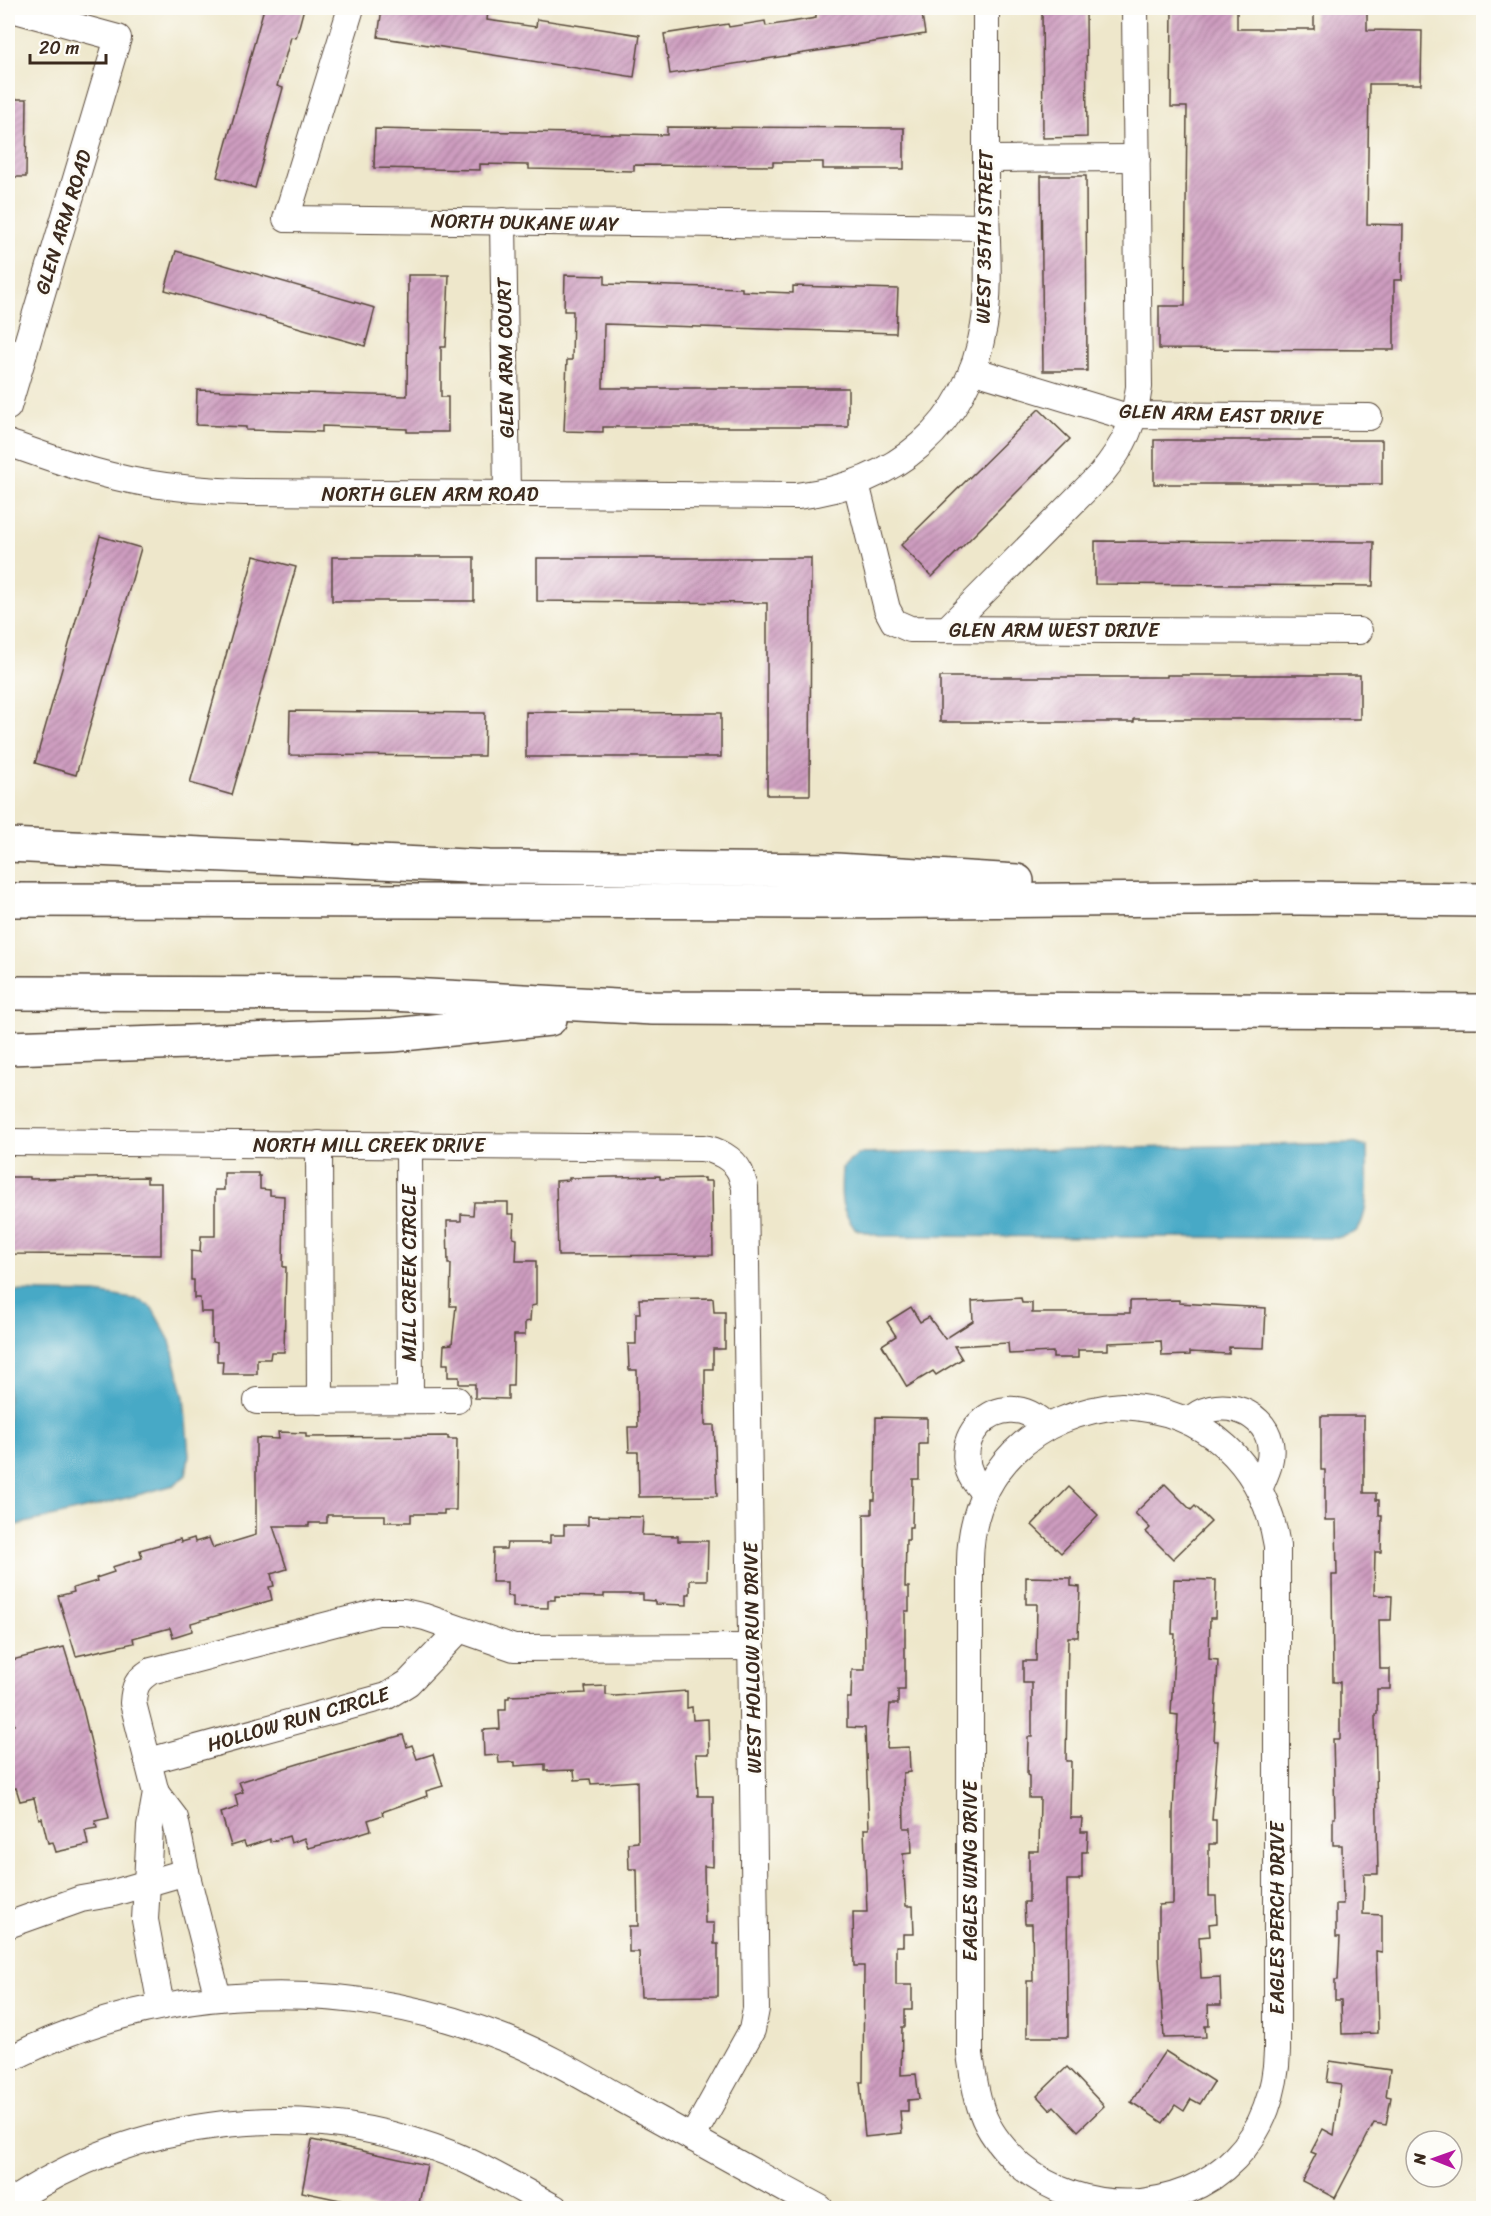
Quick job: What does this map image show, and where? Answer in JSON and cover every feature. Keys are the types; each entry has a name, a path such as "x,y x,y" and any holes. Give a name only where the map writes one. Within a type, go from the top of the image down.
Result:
{"highway":[{"path":"8,845 489,867 836,870 1300,898"},
{"path":"8,900 826,903 1300,898 1484,900"},
{"path":"8,993 391,994 653,1008 1484,1011"},
{"path":"8,1048 393,1035 653,1008"}],"street":[{"name":"GLEN ARM ROAD","path":"8,8 118,38 8,407"},
{"name":"NORTH DUKANE WAY","path":"351,8 286,219 986,227"},
{"name":"WEST 35TH STREET","path":"856,483 905,458 932,435 955,405 972,369 980,343 987,301 986,8"},
{"path":"947,629 1101,474 1113,460 1135,415 1139,387 1135,8"},
{"path":"986,159 1137,158"},
{"name":"GLEN ARM COURT","path":"503,221 507,494"},
{"name":"GLEN ARM EAST DRIVE","path":"972,369 1121,414 1369,417"},
{"name":"NORTH GLEN ARM ROAD","path":"8,443 93,471 138,482 185,489 244,492 789,496 820,493 856,483"},
{"name":"GLEN ARM WEST DRIVE","path":"856,483 887,609 894,622 909,629 1359,631"},
{"name":"NORTH MILL CREEK DRIVE","path":"8,1142 702,1148 714,1150 729,1158"},
{"path":"319,1144 320,1401"},
{"name":"MILL CREEK CIRCLE","path":"409,1145 410,1400"},
{"name":"WEST HOLLOW RUN DRIVE","path":"696,2140 752,2030 756,2008 745,1187 740,1172 729,1158"},
{"path":"257,1401 458,1400"},
{"name":"EAGLES PERCH DRIVE","path":"1065,2202 1138,2205 1173,2198 1196,2188 1225,2168 1256,2131 1270,2098 1277,2051 1277,1546 1272,1522 1260,1487 1239,1459 1222,1442 1189,1420 1158,1410 1122,1406"},
{"name":"EAGLES WING DRIVE","path":"1065,2202 1026,2171 1001,2144 982,2113 975,2090 970,2054 970,1549 976,1513 985,1493 999,1470 1022,1443 1074,1414 1098,1408 1122,1406"},
{"path":"1189,1420 1202,1410 1222,1407 1244,1412 1259,1423 1270,1443 1270,1466 1260,1487"},
{"path":"985,1493 972,1478 966,1465 969,1436 981,1420 998,1411 1013,1410 1032,1415 1047,1427"},
{"path":"160,2006 145,1920 150,1827 156,1792 133,1703 134,1689 138,1680 151,1671 378,1611 412,1613 495,1643 527,1649 752,1647"},
{"name":"HOLLOW RUN CIRCLE","path":"149,1761 387,1696 408,1683 459,1630"},
{"path":"156,1792 175,1818 186,1872 218,1998"},
{"path":"8,1925 81,1899 110,1894 186,1872"},
{"path":"8,2060 76,2030 160,2006 218,1998 275,1994 360,2000 436,2015 474,2027 526,2048 696,2140 792,2202 820,2208"},
{"path":"8,2204 31,2188 87,2160 130,2143 198,2127 243,2121 281,2120 336,2124 402,2137 457,2156 555,2208"}],"water":[{"path":"1353,1143 1367,1147 1364,1216 1355,1232 1337,1238 879,1236 855,1229 846,1214 842,1200 842,1168 858,1154"},
{"path":"8,1291 96,1293 140,1300 152,1308 170,1341 184,1397 189,1455 186,1475 174,1485 8,1527"}],"building":[{"path":"264,8 304,8 296,38 291,37 277,86 283,88 255,188 217,177"},
{"path":"382,8 465,8 488,11 487,20 536,27 537,19 640,35 634,77 378,37"},
{"path":"851,8 921,8 925,34 670,74 664,34 765,21 766,26 816,18 816,13"},
{"path":"1042,8 1086,8 1087,137 1043,138"},
{"path":"1172,8 1237,8 1237,29 1314,29 1314,8 1367,8 1367,30 1422,31 1421,84 1369,84 1367,224 1403,225 1402,280 1394,280 1394,350 1159,349 1159,306 1185,306 1187,107 1171,107"},
{"path":"8,99 27,99 26,177 8,177"},
{"path":"667,127 904,128 904,169 823,169 823,162 773,162 773,166 634,165 634,171 529,169 529,165 480,164 480,170 374,168 375,129 667,135"},
{"path":"1041,176 1086,176 1087,371 1043,371"},
{"path":"176,251 375,308 365,346 165,290"},
{"path":"408,275 449,275 446,347 441,347 441,397 448,397 448,432 407,432 407,429 322,426 322,432 246,430 246,427 196,425 197,390 407,396"},
{"path":"565,275 605,276 605,284 742,288 742,291 793,293 793,286 898,289 896,333 604,324 603,388 848,388 848,427 603,427 603,432 564,431 567,360 572,360 573,311 564,311"},
{"path":"1039,409 1070,439 932,577 901,545"},
{"path":"1154,440 1382,440 1382,484 1154,484"},
{"path":"100,536 141,548 76,775 35,763"},
{"path":"1095,541 1374,542 1373,586 1095,584"},
{"path":"254,556 296,567 232,795 190,783"},
{"path":"332,557 474,557 474,601 332,601"},
{"path":"537,558 811,558 810,795 767,795 767,603 537,601"},
{"path":"1167,675 1360,675 1360,719 940,722 940,677 1167,677"},
{"path":"290,711 485,713 484,756 289,755"},
{"path":"526,712 721,713 721,757 526,757"},
{"path":"224,1173 258,1173 260,1189 270,1190 270,1195 284,1196 283,1267 286,1267 284,1352 271,1352 270,1359 257,1359 257,1374 222,1374 223,1361 217,1361 217,1343 212,1342 212,1312 201,1312 200,1298 194,1298 194,1280 191,1280 191,1251 200,1252 201,1236 215,1236 215,1190 224,1190"},
{"path":"660,1176 660,1179 705,1178 705,1181 712,1181 713,1255 558,1256 556,1181 569,1180 569,1178"},
{"path":"8,1177 30,1177 30,1179 147,1177 147,1183 161,1183 161,1255 8,1254"},
{"path":"474,1202 508,1202 508,1214 514,1214 513,1238 517,1239 516,1261 536,1261 536,1305 531,1306 530,1321 525,1322 525,1335 514,1335 513,1386 508,1386 508,1399 475,1398 475,1384 459,1384 459,1377 448,1377 448,1364 443,1364 444,1345 452,1344 456,1306 450,1306 451,1264 448,1264 447,1221 461,1221 461,1214 473,1215"},
{"path":"713,1298 714,1312 725,1312 725,1349 713,1349 713,1369 705,1369 705,1425 714,1425 717,1496 639,1497 638,1452 629,1452 628,1427 638,1427 637,1370 629,1370 628,1344 636,1344 636,1313 640,1313 639,1299"},
{"path":"1021,1298 1022,1303 1032,1303 1032,1313 1130,1313 1130,1301 1179,1300 1179,1303 1266,1308 1264,1348 1229,1347 1229,1354 1190,1352 1190,1355 1162,1356 1161,1341 1108,1343 1108,1350 1078,1350 1078,1358 1053,1358 1053,1352 1009,1354 1008,1343 954,1346 962,1359 936,1375 933,1371 907,1387 882,1345 896,1336 887,1322 911,1307 920,1322 929,1317 945,1339 973,1321 972,1301"},
{"path":"1321,1416 1364,1416 1364,1493 1376,1493 1376,1500 1379,1500 1379,1515 1382,1515 1381,1552 1375,1552 1374,1595 1392,1596 1391,1620 1379,1620 1380,1669 1390,1669 1390,1689 1377,1689 1377,1714 1375,1714 1378,1874 1364,1874 1363,1914 1382,1915 1382,1952 1376,1951 1378,2033 1342,2034 1341,2000 1335,2000 1340,1937 1336,1937 1336,1904 1343,1904 1342,1845 1333,1845 1333,1818 1335,1818 1333,1739 1340,1739 1340,1682 1333,1682 1332,1575 1337,1575 1336,1520 1325,1520 1325,1470 1321,1470"},
{"path":"876,1417 927,1418 927,1444 919,1444 919,1479 913,1479 912,1527 909,1527 909,1540 906,1540 905,1587 909,1587 909,1611 905,1611 905,1690 898,1690 898,1704 890,1704 887,1748 909,1747 910,1772 903,1773 904,1828 911,1828 912,1853 903,1854 906,1906 913,1906 914,1934 903,1934 903,1946 896,1946 896,1985 912,1985 912,2010 905,2010 905,2027 902,2027 901,2075 916,2074 919,2099 908,2100 908,2111 900,2111 902,2133 865,2137 860,2082 863,2082 864,1966 854,1966 853,1912 867,1912 864,1829 869,1829 865,1728 847,1727 847,1698 851,1698 852,1670 865,1670 864,1514 872,1514 872,1500 875,1500"},
{"path":"278,1432 306,1433 306,1437 448,1436 448,1439 457,1439 456,1510 444,1510 444,1514 411,1514 411,1522 385,1522 385,1515 327,1515 327,1523 309,1523 309,1526 273,1526 287,1569 271,1574 274,1586 269,1587 272,1600 191,1623 192,1631 173,1637 170,1628 133,1638 134,1643 76,1656 58,1596 74,1592 73,1588 97,1581 96,1578 114,1572 112,1567 142,1558 140,1550 180,1539 181,1542 194,1538 195,1542 209,1538 213,1548 256,1535 256,1438 279,1439"},
{"path":"1165,1484 1191,1510 1195,1506 1211,1522 1173,1559 1146,1532 1150,1528 1135,1513"},
{"path":"1069,1487 1098,1515 1061,1553 1032,1525"},
{"path":"588,1516 643,1517 642,1535 678,1536 678,1541 708,1541 707,1580 690,1580 687,1605 655,1604 655,1601 643,1600 643,1594 604,1594 604,1597 555,1596 555,1600 548,1600 548,1608 513,1607 513,1596 507,1596 507,1582 492,1582 493,1549 506,1549 507,1543 550,1543 550,1535 564,1535 564,1525 588,1525"},
{"path":"1026,1577 1071,1578 1071,1586 1080,1587 1078,1637 1068,1637 1066,1761 1071,1761 1070,1818 1082,1818 1081,1832 1088,1832 1087,1852 1082,1852 1082,1878 1067,1880 1068,2037 1027,2037 1027,1981 1033,1981 1032,1924 1025,1924 1024,1902 1029,1902 1029,1851 1039,1851 1040,1798 1029,1798 1029,1776 1027,1775 1028,1737 1032,1737 1032,1683 1023,1683 1023,1661 1036,1661 1037,1604 1026,1604"},
{"path":"1174,1579 1216,1580 1215,1618 1210,1618 1209,1659 1218,1660 1214,1741 1218,1741 1212,1820 1216,1820 1216,1844 1209,1844 1209,1896 1216,1896 1217,1923 1209,1924 1210,1936 1199,1937 1201,1978 1220,1977 1221,2005 1208,2005 1209,2026 1205,2026 1206,2037 1164,2038 1159,1958 1159,1905 1173,1904 1173,1813 1178,1715 1171,1714 1175,1634 1172,1634"},
{"path":"64,1647 83,1709 109,1818 95,1821 97,1828 85,1830 88,1845 56,1852 53,1842 48,1843 34,1798 20,1801 16,1788 12,1789 8,1771 8,1727 14,1725 8,1697 8,1661"},
{"path":"606,1686 606,1695 615,1696 687,1691 687,1708 692,1707 693,1720 708,1719 709,1754 696,1754 698,1796 713,1796 713,1867 704,1866 705,1923 714,1923 714,1944 718,1944 718,1996 641,1997 639,1952 629,1952 629,1926 638,1926 637,1869 629,1869 628,1843 638,1842 637,1781 591,1784 590,1779 575,1780 574,1770 545,1771 545,1764 515,1766 515,1762 499,1763 498,1755 484,1756 483,1730 500,1729 499,1710 506,1710 506,1698 509,1696 586,1693 585,1687"},
{"path":"403,1735 407,1747 412,1745 417,1759 433,1754 443,1786 426,1791 427,1796 382,1812 383,1815 368,1820 371,1830 336,1841 308,1848 304,1838 291,1843 289,1836 270,1842 270,1839 246,1847 244,1842 231,1846 221,1813 238,1807 235,1795 243,1792 239,1782"},
{"path":"1165,2051 1214,2082 1200,2104 1191,2099 1184,2111 1175,2105 1163,2123 1131,2102"},
{"path":"1330,2061 1390,2070 1386,2096 1391,2097 1386,2125 1374,2123 1335,2198 1302,2181 1316,2154 1311,2152 1323,2129 1334,2135 1341,2084 1327,2082"},
{"path":"1067,2067 1104,2106 1078,2131 1054,2106 1050,2110 1037,2096"},
{"path":"312,2140 427,2165 418,2208 378,2208 302,2192"}]}
